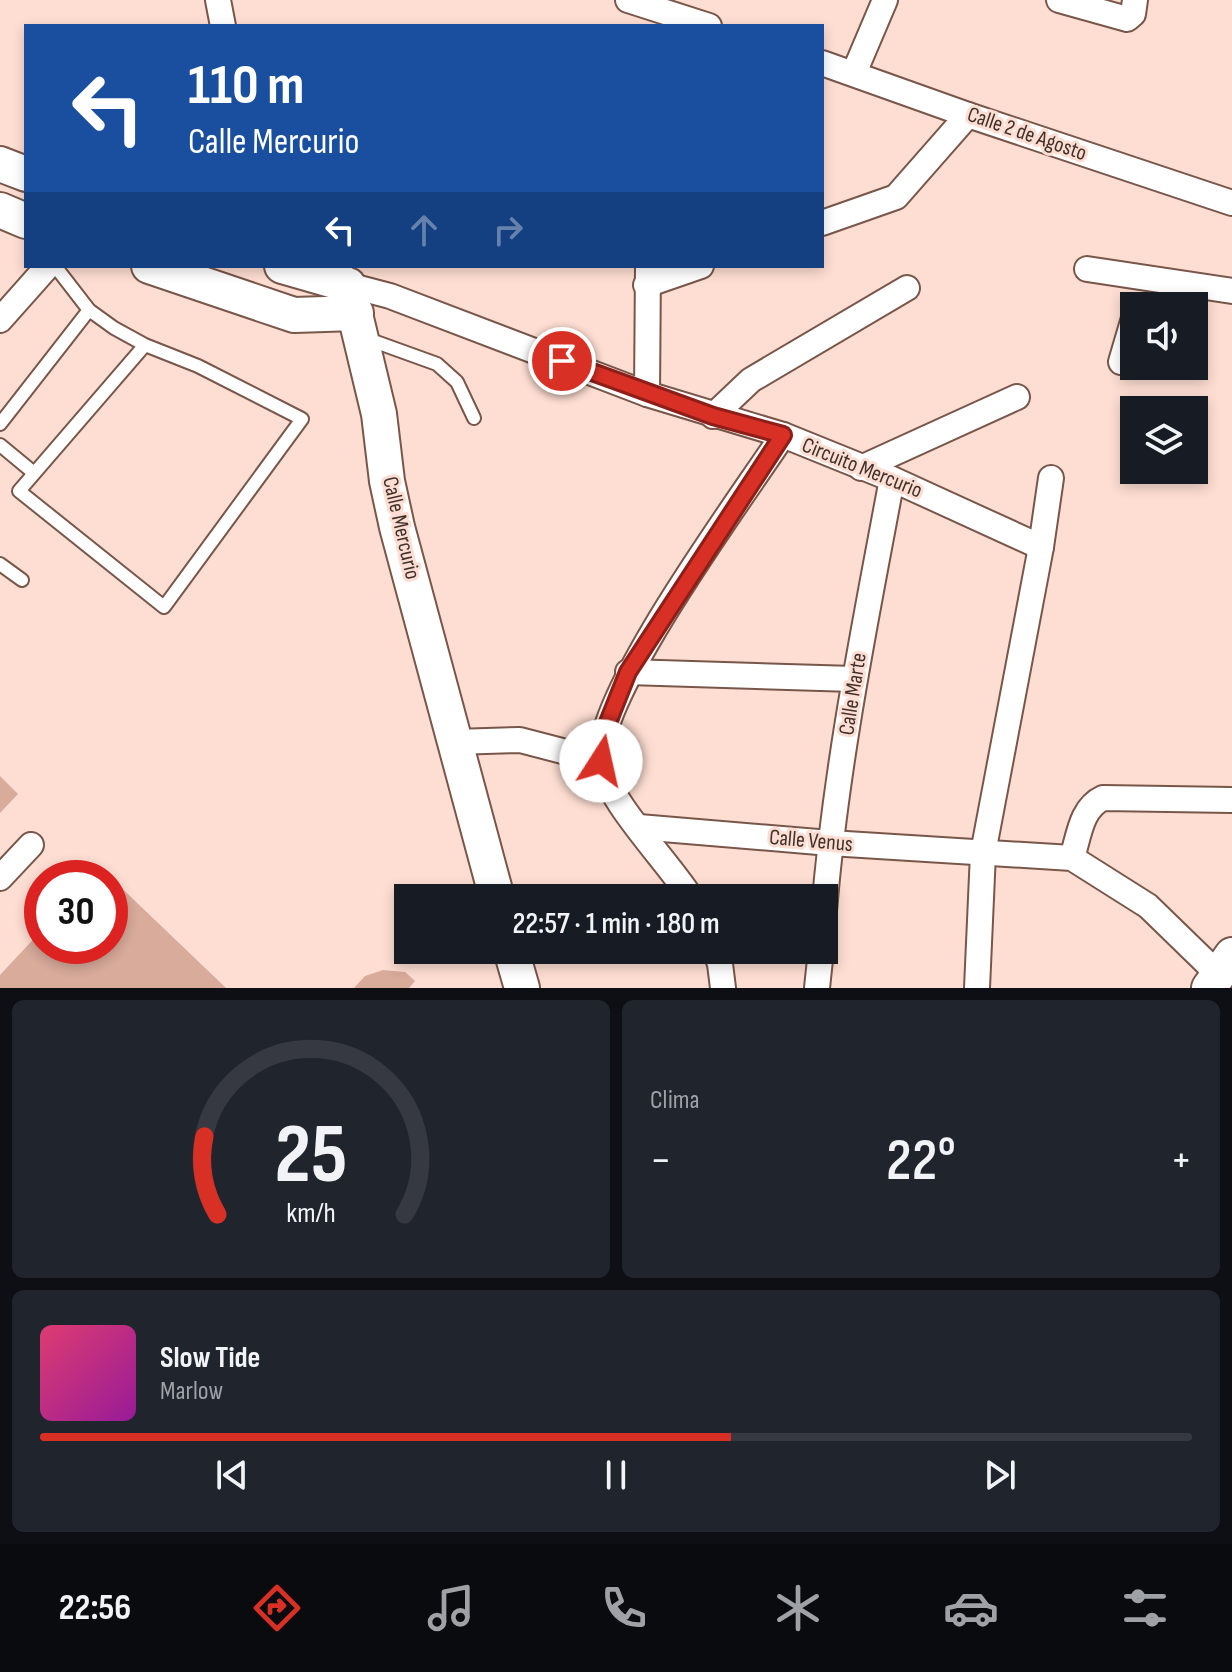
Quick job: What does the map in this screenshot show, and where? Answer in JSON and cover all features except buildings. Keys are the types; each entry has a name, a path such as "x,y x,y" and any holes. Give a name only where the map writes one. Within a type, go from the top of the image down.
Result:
{"street":[{"path":"218,0 223,24"},
{"path":"628,0 703,24"},
{"path":"854,73 885,0"},
{"path":"1059,0 1127,19 1134,7"},
{"name":"Calle 2 de Agosto","path":"824,64 1232,203"},
{"path":"824,222 896,197 968,115"},
{"path":"0,164 24,173"},
{"path":"0,210 24,220"},
{"path":"0,320 46,268"},
{"path":"155,268 294,315 351,300 390,296 647,394 783,435"},
{"path":"286,268 351,300"},
{"path":"647,394 647,276 690,268"},
{"path":"1087,269 1232,291"},
{"path":"1142,292 1147,278"},
{"path":"713,416 751,380 907,288"},
{"name":"Calle Mercurio","path":"351,300 379,414 387,481 493,884"},
{"path":"861,468 1017,397"},
{"name":"Circuito Mercurio","path":"601,761 607,725 628,672 783,435 892,479 1041,547"},
{"path":"977,988 983,853 1041,547 1051,478"},
{"name":"Calle Marte","path":"826,884 854,679 892,479"},
{"path":"628,672 854,679"},
{"path":"454,742 520,740 601,761 614,795 681,884"},
{"path":"1220,973 1148,906 1072,858 1087,810 1103,798 1232,800"},
{"name":"Calle Venus","path":"639,827 1072,858"},
{"path":"0,878 31,845"},
{"path":"515,964 522,988"},
{"path":"720,964 723,988"},
{"path":"817,988 820,964"}],"lane":[{"path":"57,268 89,310 145,345 198,366 302,419 164,607 19,491 145,345"},
{"path":"351,300 457,382 474,418"},
{"path":"0,424 89,310"},
{"path":"0,445 34,473"},
{"path":"0,564 22,580"}],"route":[{"path":"562,361 647,394 783,435 628,672 607,725 601,761"}]}
